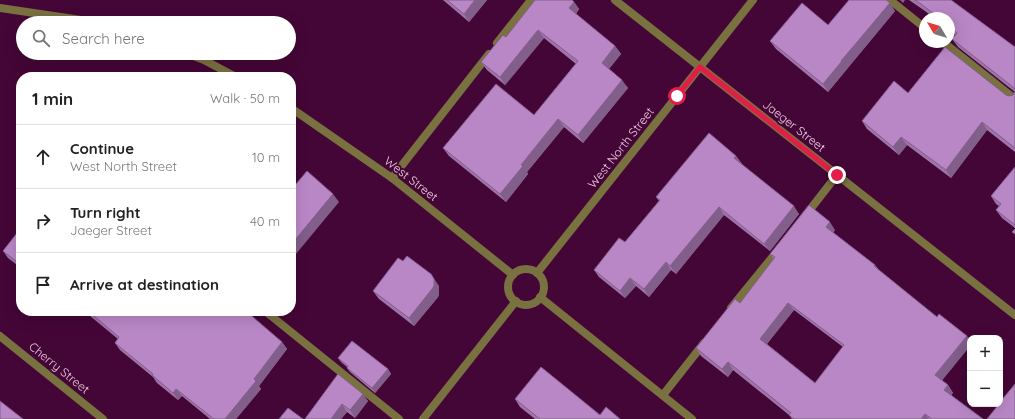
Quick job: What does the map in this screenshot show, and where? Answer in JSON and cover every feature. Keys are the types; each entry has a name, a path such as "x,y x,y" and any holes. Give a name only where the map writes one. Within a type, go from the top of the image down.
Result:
{"street":[{"path":"392,178 531,0"},
{"name":"Jaeger Street","path":"615,0 1015,315"},
{"name":"West North Street","path":"537,273 753,0"},
{"path":"890,0 919,23"},
{"path":"0,8 54,16"},
{"path":"951,48 1015,99"},
{"path":"204,60 227,72"},
{"name":"West Street","path":"296,111 392,178 513,275"},
{"path":"798,224 837,175"},
{"path":"726,316 784,242"},
{"path":"522,269 528,269 537,273 542,279 544,285 543,291 537,301 526,305 516,301 510,296 508,285 513,275 522,269"},
{"path":"540,297 692,419"},
{"path":"423,419 516,301"},
{"path":"271,316 399,419"},
{"path":"663,396 711,334"},
{"name":"Cherry Street","path":"0,336 103,419"}],"building":[{"path":"447,0 475,0 464,14"},
{"path":"535,0 572,0 574,2 569,8 615,46 602,63 622,80 578,135 558,119 500,194 443,148 496,84 534,115 578,61 538,30 500,77 481,62 503,35 506,37"},
{"path":"849,0 886,0 890,3 823,84 770,41 802,3 828,25"},
{"path":"915,0 951,0 1015,47 1015,91 1013,87 955,41 955,35 957,33 955,31 955,12 931,12"},
{"path":"944,48 946,48 1006,95 1013,95 1015,91 1015,148 982,122 946,170 901,137 893,147 862,121 894,81 908,93"},
{"path":"709,133 736,156 734,158 794,206 764,244 719,207 670,266 666,262 644,289 630,278 620,291 594,270 619,238 625,242 660,200 656,197"},
{"path":"1015,167 1015,225 996,210 1001,204 991,196"},
{"path":"307,171 333,194 296,239 296,184"},
{"path":"809,205 830,222 826,227 875,265 874,266 937,317 939,314 967,336 935,375 948,385 944,390 983,419 932,419 925,414 921,419 794,419 789,415 791,413 728,362 722,369 696,348 735,299 740,303 775,257 770,254","holes":["788,303 844,345 815,383 760,339"]},
{"path":"16,234 16,261 3,251"},
{"path":"407,256 431,274 434,279 434,286 409,318 373,291 398,258 403,261"},
{"path":"94,316 252,316 282,342 254,379 256,381 225,419 214,419 176,389 173,393 152,375 153,374 115,343 119,337"},
{"path":"352,341 388,369 372,388 347,368 348,366 338,358"},
{"path":"541,367 600,415 606,407 620,419 540,419 515,399"},
{"path":"338,374 363,394 350,410 342,404 331,419 305,419"},
{"path":"1015,384 1015,419 987,419 997,407 1003,407 1003,398"},
{"path":"0,401 23,419 0,419"},
{"path":"288,408 303,419 279,419"}],"route":[{"path":"677,96 700,67 837,175"}]}
